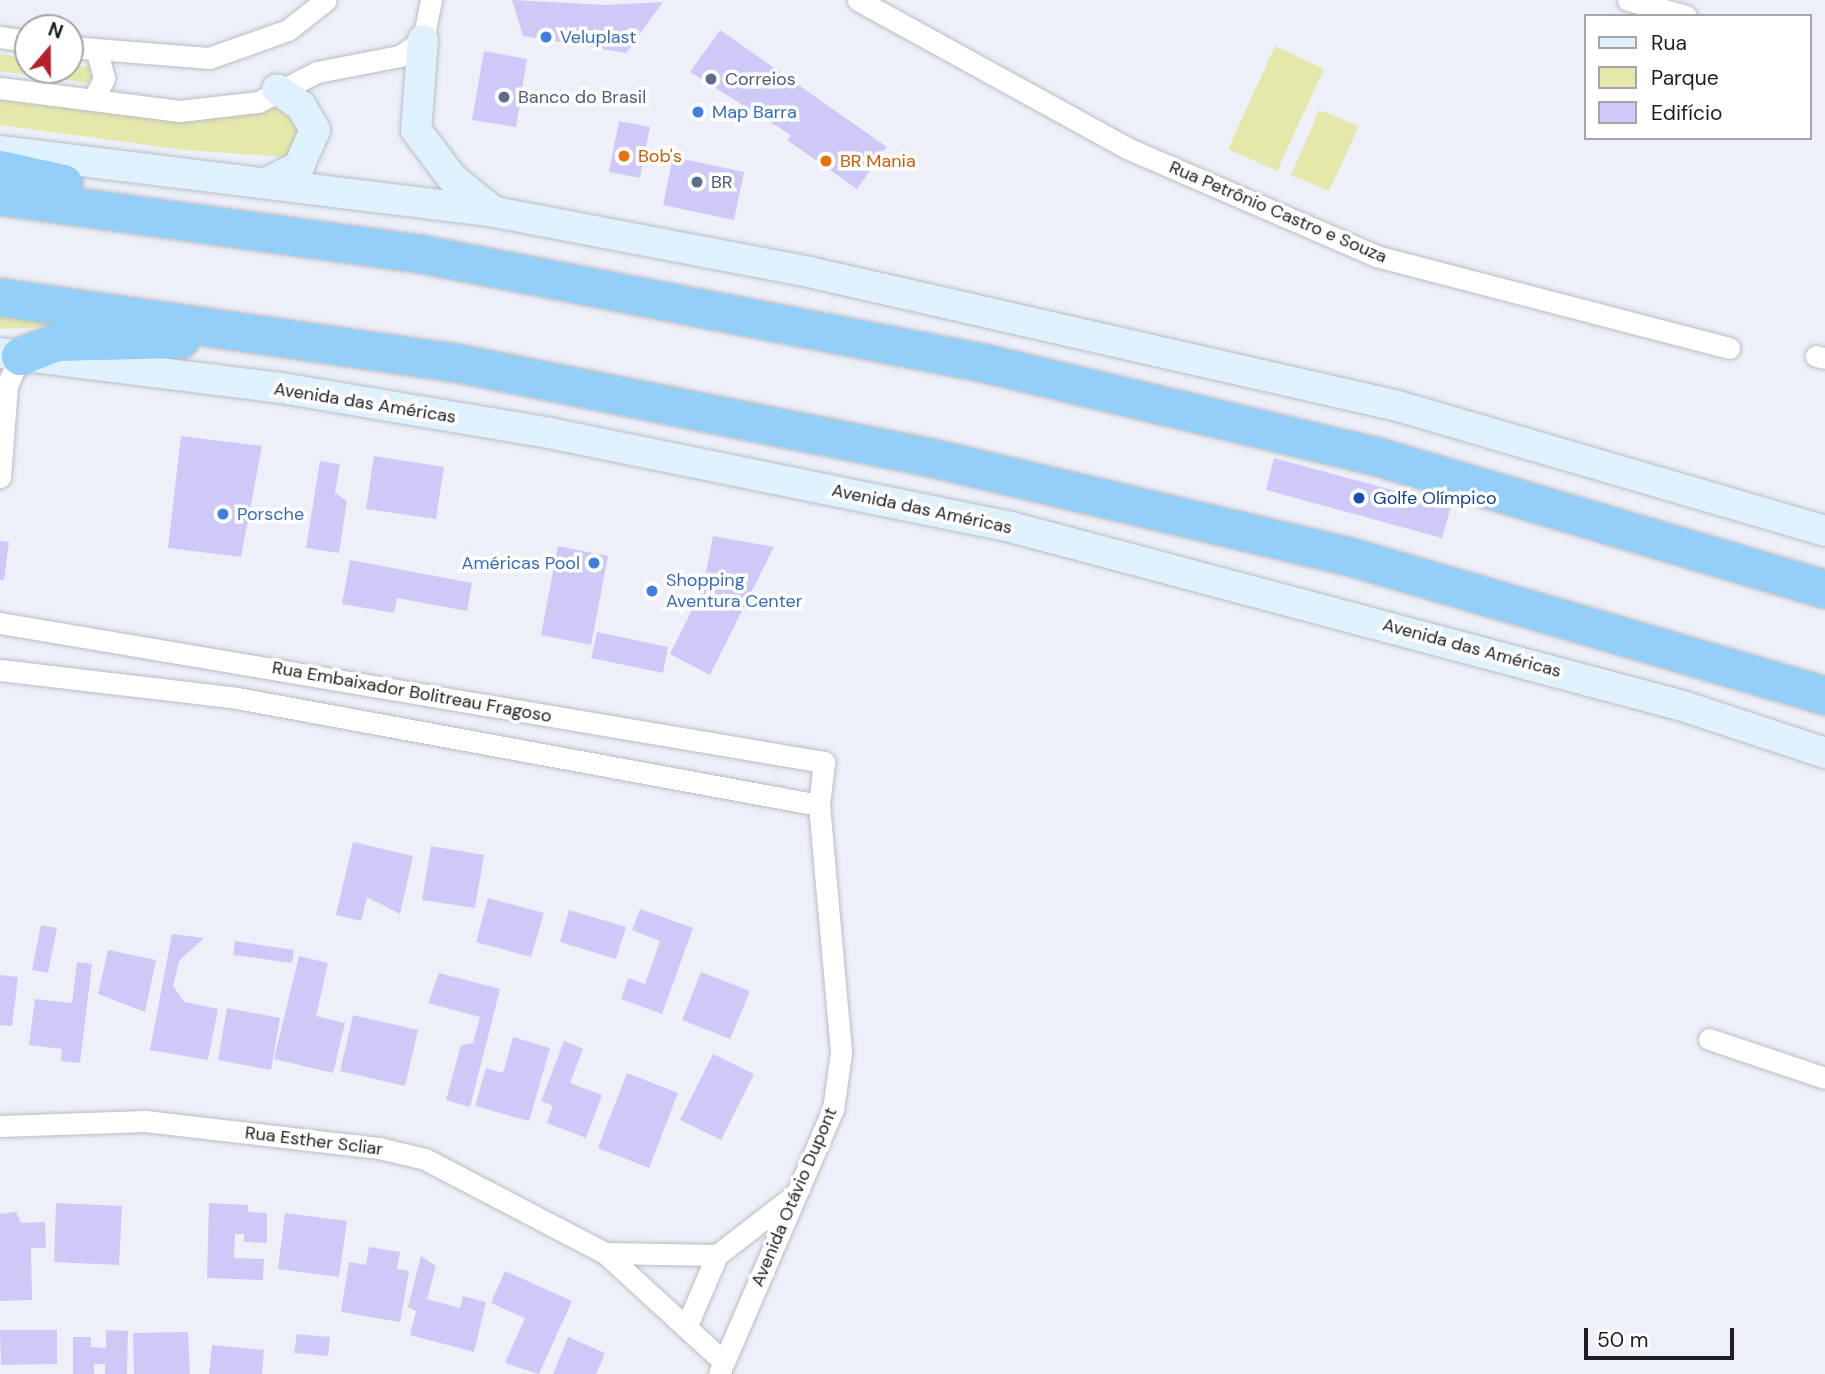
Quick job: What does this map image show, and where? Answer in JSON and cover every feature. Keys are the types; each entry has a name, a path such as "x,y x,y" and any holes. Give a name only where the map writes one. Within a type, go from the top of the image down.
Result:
{"highway":[{"path":"0,169 117,194 166,215"},
{"path":"0,196 166,215 574,281 985,363 1376,456 1825,589"},
{"path":"0,297 248,332 648,398 1181,513 1694,652 1825,695"},
{"path":"10,354 57,342 248,332"}],"main road":[{"path":"423,40 416,130 452,178 495,212"},
{"path":"270,181 299,166 315,130 301,106 276,89"},
{"path":"0,151 270,181 495,212 809,272 1201,358 1411,409 1825,531"},
{"name":"Avenida das Américas","path":"10,354 281,388 549,433 1007,526 1683,706 1825,753"}],"street":[{"path":"84,49 166,59 253,47 288,30 326,0"},
{"path":"0,88 180,111 258,102 276,89 317,72 388,62 423,40 431,0"},
{"name":"Rua Petrônio Castro e Souza","path":"858,0 1127,148 1376,256 1729,348"},
{"path":"1628,0 1679,14"},
{"path":"93,100 104,78 97,51"},
{"path":"0,477 10,354"},
{"name":"Rua Embaixador Bolitreau Fragoso","path":"0,623 824,762"},
{"path":"237,698 239,663"},
{"name":"Rua Embaixador Bolitreau Fragoso","path":"0,670 237,698 819,805"},
{"name":"Avenida Otávio Dupont","path":"721,1368 833,1109 841,1053 819,805 824,762"},
{"path":"1709,1039 1825,1078"},
{"name":"Rua Esther Scliar","path":"0,1126 145,1121 379,1148 425,1159 605,1253 687,1325 721,1368"},
{"path":"687,1325 717,1255 798,1193"},
{"name":"Rua Esther Scliar","path":"605,1253 717,1255"}],"green space":[{"path":"1275,46 1324,69 1277,171 1228,149"},
{"path":"0,54 14,56 14,73 0,71"},
{"path":"84,66 88,66 93,77 84,83"},
{"path":"0,100 175,121 273,106 286,107 303,125 295,150 285,157 185,150 0,125"},
{"path":"1319,110 1359,126 1329,191 1291,175"},
{"path":"0,309 134,323 0,329"}],"building":[{"path":"512,0 605,5 663,2 626,53 523,36"},
{"path":"720,30 887,147 857,189 787,140 791,135 690,72"},
{"path":"484,51 527,59 516,127 472,120"},
{"path":"619,121 650,127 640,178 609,172"},
{"path":"673,157 744,172 734,220 663,205"},
{"path":"181,436 262,446 241,557 168,548"},
{"path":"374,456 444,467 436,519 366,509"},
{"name":"Golfe Olímpico","path":"1274,458 1451,506 1442,538 1266,490"},
{"path":"320,461 340,464 335,493 347,501 339,553 306,548"},
{"path":"713,536 774,547 710,675 670,654 703,588"},
{"path":"0,541 9,542 4,580 0,580"},
{"path":"558,546 608,556 591,645 541,635"},
{"path":"350,560 472,583 467,611 397,598 394,613 342,604"},
{"path":"597,632 668,647 663,673 591,658"},
{"path":"353,842 413,856 400,914 367,897 361,921 336,915"},
{"path":"431,846 484,855 475,908 422,900"},
{"path":"488,898 544,913 531,957 476,942"},
{"path":"640,909 693,928 662,1014 621,999 628,978 645,984 660,941 632,930"},
{"path":"569,910 626,927 616,959 560,942"},
{"path":"41,925 57,928 48,973 32,970"},
{"path":"172,934 204,938 179,961 173,986 184,1002 218,1009 208,1060 150,1050"},
{"path":"235,941 294,950 292,963 233,955"},
{"path":"108,950 156,960 145,1012 98,994"},
{"path":"299,956 328,963 316,1016 345,1023 333,1073 274,1059"},
{"path":"77,962 92,964 80,1063 61,1061 62,1049 29,1045 35,999 72,1003"},
{"path":"701,972 750,991 730,1039 682,1020"},
{"path":"439,973 500,989 470,1107 446,1100 461,1045 473,1043 480,1017 428,1003"},
{"path":"0,975 18,977 12,1026 0,1025"},
{"path":"227,1008 280,1018 271,1070 218,1060"},
{"path":"353,1015 418,1030 405,1086 340,1071"},
{"path":"513,1037 550,1048 529,1121 475,1106 486,1068 503,1073"},
{"path":"564,1041 583,1049 570,1083 602,1095 586,1138 547,1123 553,1106 541,1101"},
{"path":"713,1054 754,1074 721,1140 680,1120"},
{"path":"627,1073 678,1093 649,1168 598,1148"},
{"path":"56,1203 122,1206 119,1265 54,1262"},
{"path":"209,1203 248,1205 248,1212 267,1213 267,1243 244,1242 244,1234 235,1234 234,1258 264,1259 263,1280 207,1278"},
{"path":"16,1212 21,1223 45,1222 46,1248 31,1248 32,1300 0,1301 0,1214"},
{"path":"285,1213 347,1221 339,1277 278,1269"},
{"path":"369,1247 400,1252 397,1269 409,1271 400,1322 341,1312 349,1262 366,1265"},
{"path":"421,1256 436,1266 427,1299 460,1308 463,1296 486,1302 474,1352 410,1335 416,1311 408,1307"},
{"path":"505,1271 572,1301 539,1374 505,1363 525,1318 491,1303"},
{"path":"0,1330 57,1330 57,1364 1,1365"},
{"path":"106,1330 128,1331 127,1374 105,1374 105,1364 94,1364 94,1374 73,1374 73,1337 91,1337 91,1347 106,1348"},
{"path":"188,1332 190,1374 134,1374 133,1333"},
{"path":"297,1334 330,1337 328,1356 294,1353"},
{"path":"568,1337 605,1353 596,1374 553,1374"},
{"path":"212,1345 264,1350 262,1374 209,1374"}],"place":[{"name":"Veluplast","path":"546,37"},
{"name":"Correios","path":"711,79"},
{"name":"Banco do Brasil","path":"504,97"},
{"name":"Map Barra","path":"698,112"},
{"name":"Bob's","path":"624,156"},
{"name":"BR Mania","path":"826,161"},
{"name":"BR","path":"697,182"},
{"name":"Golfe Olímpico","path":"1359,498"},
{"name":"Porsche","path":"223,514"},
{"name":"Américas Pool","path":"594,563"},
{"name":"Shopping Aventura Center","path":"652,591"}]}
